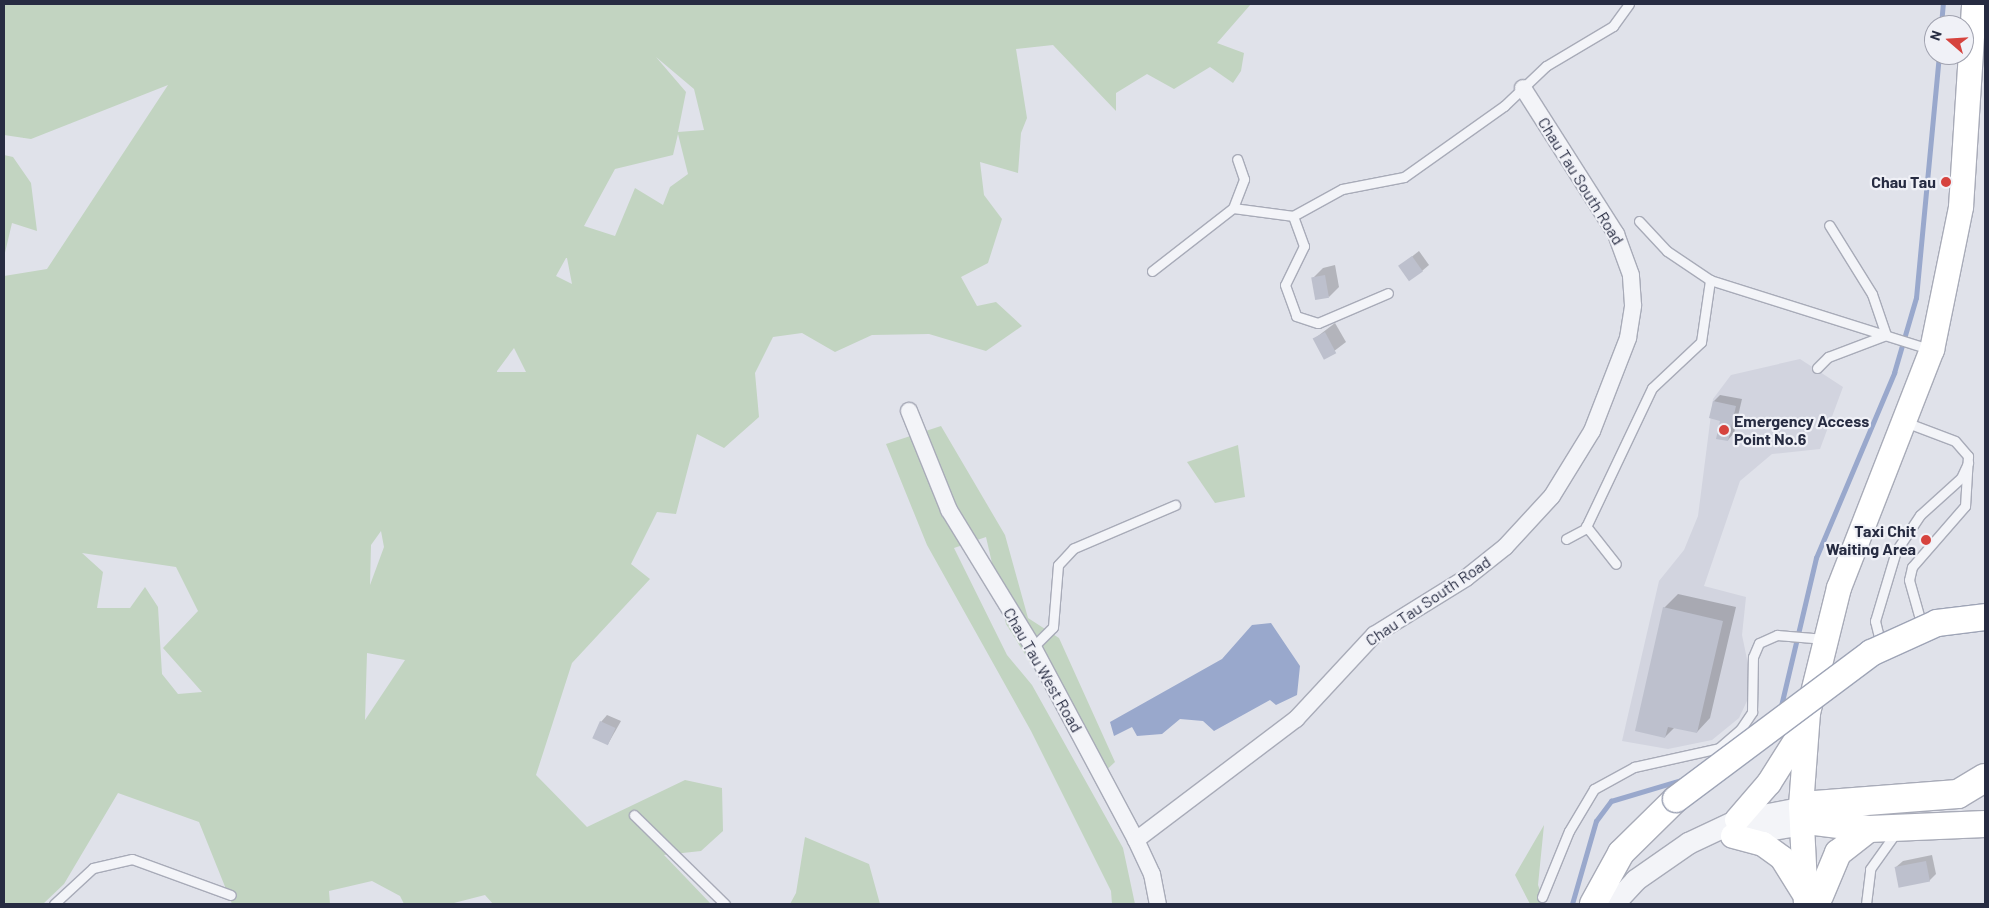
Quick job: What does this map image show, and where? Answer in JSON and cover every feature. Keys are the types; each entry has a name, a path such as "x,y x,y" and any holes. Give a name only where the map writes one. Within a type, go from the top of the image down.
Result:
{"highway":[{"path":"1808,814 1958,794 1985,778"}],"main road":[{"path":"1813,901 1782,858 1763,844 1735,828 1769,783 1801,733 1808,713 1825,639 1857,536 1932,350 1961,207 1974,4"},
{"path":"1594,904 1620,853 1676,799 1871,653 1937,623 1985,617"},
{"path":"1808,814 1818,670"},
{"path":"1808,713 1808,814 1813,901"},
{"path":"1808,814 1870,829 1904,825 1985,824"},
{"path":"1813,901 1838,853 1870,829"}],"street":[{"name":"Chau Tau South Road","path":"1136,840 1296,719 1374,635 1466,578 1505,547 1552,496 1592,431 1630,327 1630,275 1616,234 1523,88"},
{"name":"Chau Tau West Road","path":"910,411 949,510 1033,647 1136,840 1152,874 1158,904"},
{"path":"1613,904 1635,880 1668,858 1735,828 1808,814"}],"lane":[{"path":"1233,208 1294,216 1342,189 1404,177 1523,88 1546,66 1613,26 1629,4"},
{"path":"1152,271 1233,208 1244,179 1238,159"},
{"path":"1294,216 1304,246 1285,285 1296,316 1318,323 1388,293"},
{"path":"1639,221 1667,251 1710,280 1932,350"},
{"path":"1829,225 1872,294 1886,335"},
{"path":"1566,539 1586,526 1652,388 1700,342 1710,280"},
{"path":"1817,368 1828,358 1886,335"},
{"path":"1904,421 1962,446 1968,463 1965,506 1912,567 1909,580 1923,622 1918,638 1908,649"},
{"path":"1899,652 1879,642 1875,621 1896,552 1920,515 1961,478 1968,463"},
{"path":"1033,647 1053,627 1058,565 1074,548 1175,505"},
{"path":"1586,526 1616,564"},
{"path":"1542,897 1569,831 1594,789 1634,767 1719,748 1740,730 1752,712 1753,657 1759,643 1777,635 1825,639"},
{"path":"634,815 725,904"},
{"path":"1866,904 1876,855 1904,825"},
{"path":"54,904 93,868 132,860 231,894"}],"shaded area":[{"path":"1800,359 1843,387 1820,449 1772,454 1740,481 1704,586 1746,597 1742,635 1753,688 1739,718 1712,740 1668,749 1622,741 1659,581 1684,550 1698,516 1713,399 1731,375"}],"green space":[{"path":"4,4 1251,4 1217,43 1244,53 1241,71 1233,83 1210,67 1174,89 1147,74 1116,93 1116,111 1053,45 1016,49 1027,118 1021,133 1018,173 980,162 984,195 1002,219 988,263 961,277 977,306 996,302 1022,326 986,351 929,334 872,335 835,352 802,333 773,337 755,373 759,417 724,448 697,434 676,514 657,512 631,564 650,579 572,663 536,775 587,827 685,780 722,788 723,831 701,851 664,855 711,904 493,904 485,895 450,904 404,904 400,896 372,881 329,891 330,904 232,904 199,822 118,793 64,884 43,904 4,904 4,276 47,269 168,85 31,139 4,135","holes":["656,57 694,89 704,130 678,132 686,92","678,134 688,174 670,187 663,205 635,188 615,236 584,226 615,169 673,155","566,258 567,258 572,284 556,276","514,348 526,372 497,371","381,531 384,547 370,585 371,545","82,553 176,567 198,611 163,648 202,692 178,694 162,674 158,607 145,587 130,608 97,608 103,572","367,653 405,660 365,720"]},
{"path":"4,155 13,157 31,183 37,231 12,223 4,257"},
{"path":"941,426 1005,535 1028,618 1059,638 1115,762 1101,775 1006,624 986,537 954,548 1007,655 1032,685 1123,848 1135,904 1112,904 1111,891 1031,731 927,545 886,444"},
{"path":"1238,445 1245,497 1215,503 1187,462"},
{"path":"1544,825 1538,885 1545,904 1530,904 1515,875"},
{"path":"805,837 869,864 880,904 790,904 796,893"}],"water":[{"path":"1271,623 1300,666 1297,695 1276,705 1270,700 1214,731 1203,721 1180,719 1162,734 1137,736 1132,727 1114,736 1110,722 1222,659 1252,625"}],"building":[{"path":"1412,256 1423,272 1409,281 1398,266"},
{"path":"1325,275 1329,298 1315,300 1311,277"},
{"path":"1325,332 1336,353 1324,360 1313,339"},
{"name":"Emergency Access Point No.6","path":"1713,401 1736,406 1728,441 1716,439 1720,421 1709,418"},
{"path":"1663,607 1723,621 1697,733 1668,727 1665,738 1635,731"},
{"path":"600,721 616,728 608,745 592,738"},
{"path":"1926,861 1930,882 1899,888 1895,867"}],"waterway":[{"path":"1942,15 1943,4"},
{"path":"1781,706 1816,558 1894,373 1916,298 1938,65"},
{"path":"1572,904 1596,821 1611,801 1685,779"}],"place":[{"name":"Chau Tau","path":"1946,182"},
{"name":"Emergency Access Point No.6","path":"1724,430"},
{"name":"Taxi Chit Waiting Area","path":"1926,540"}]}
